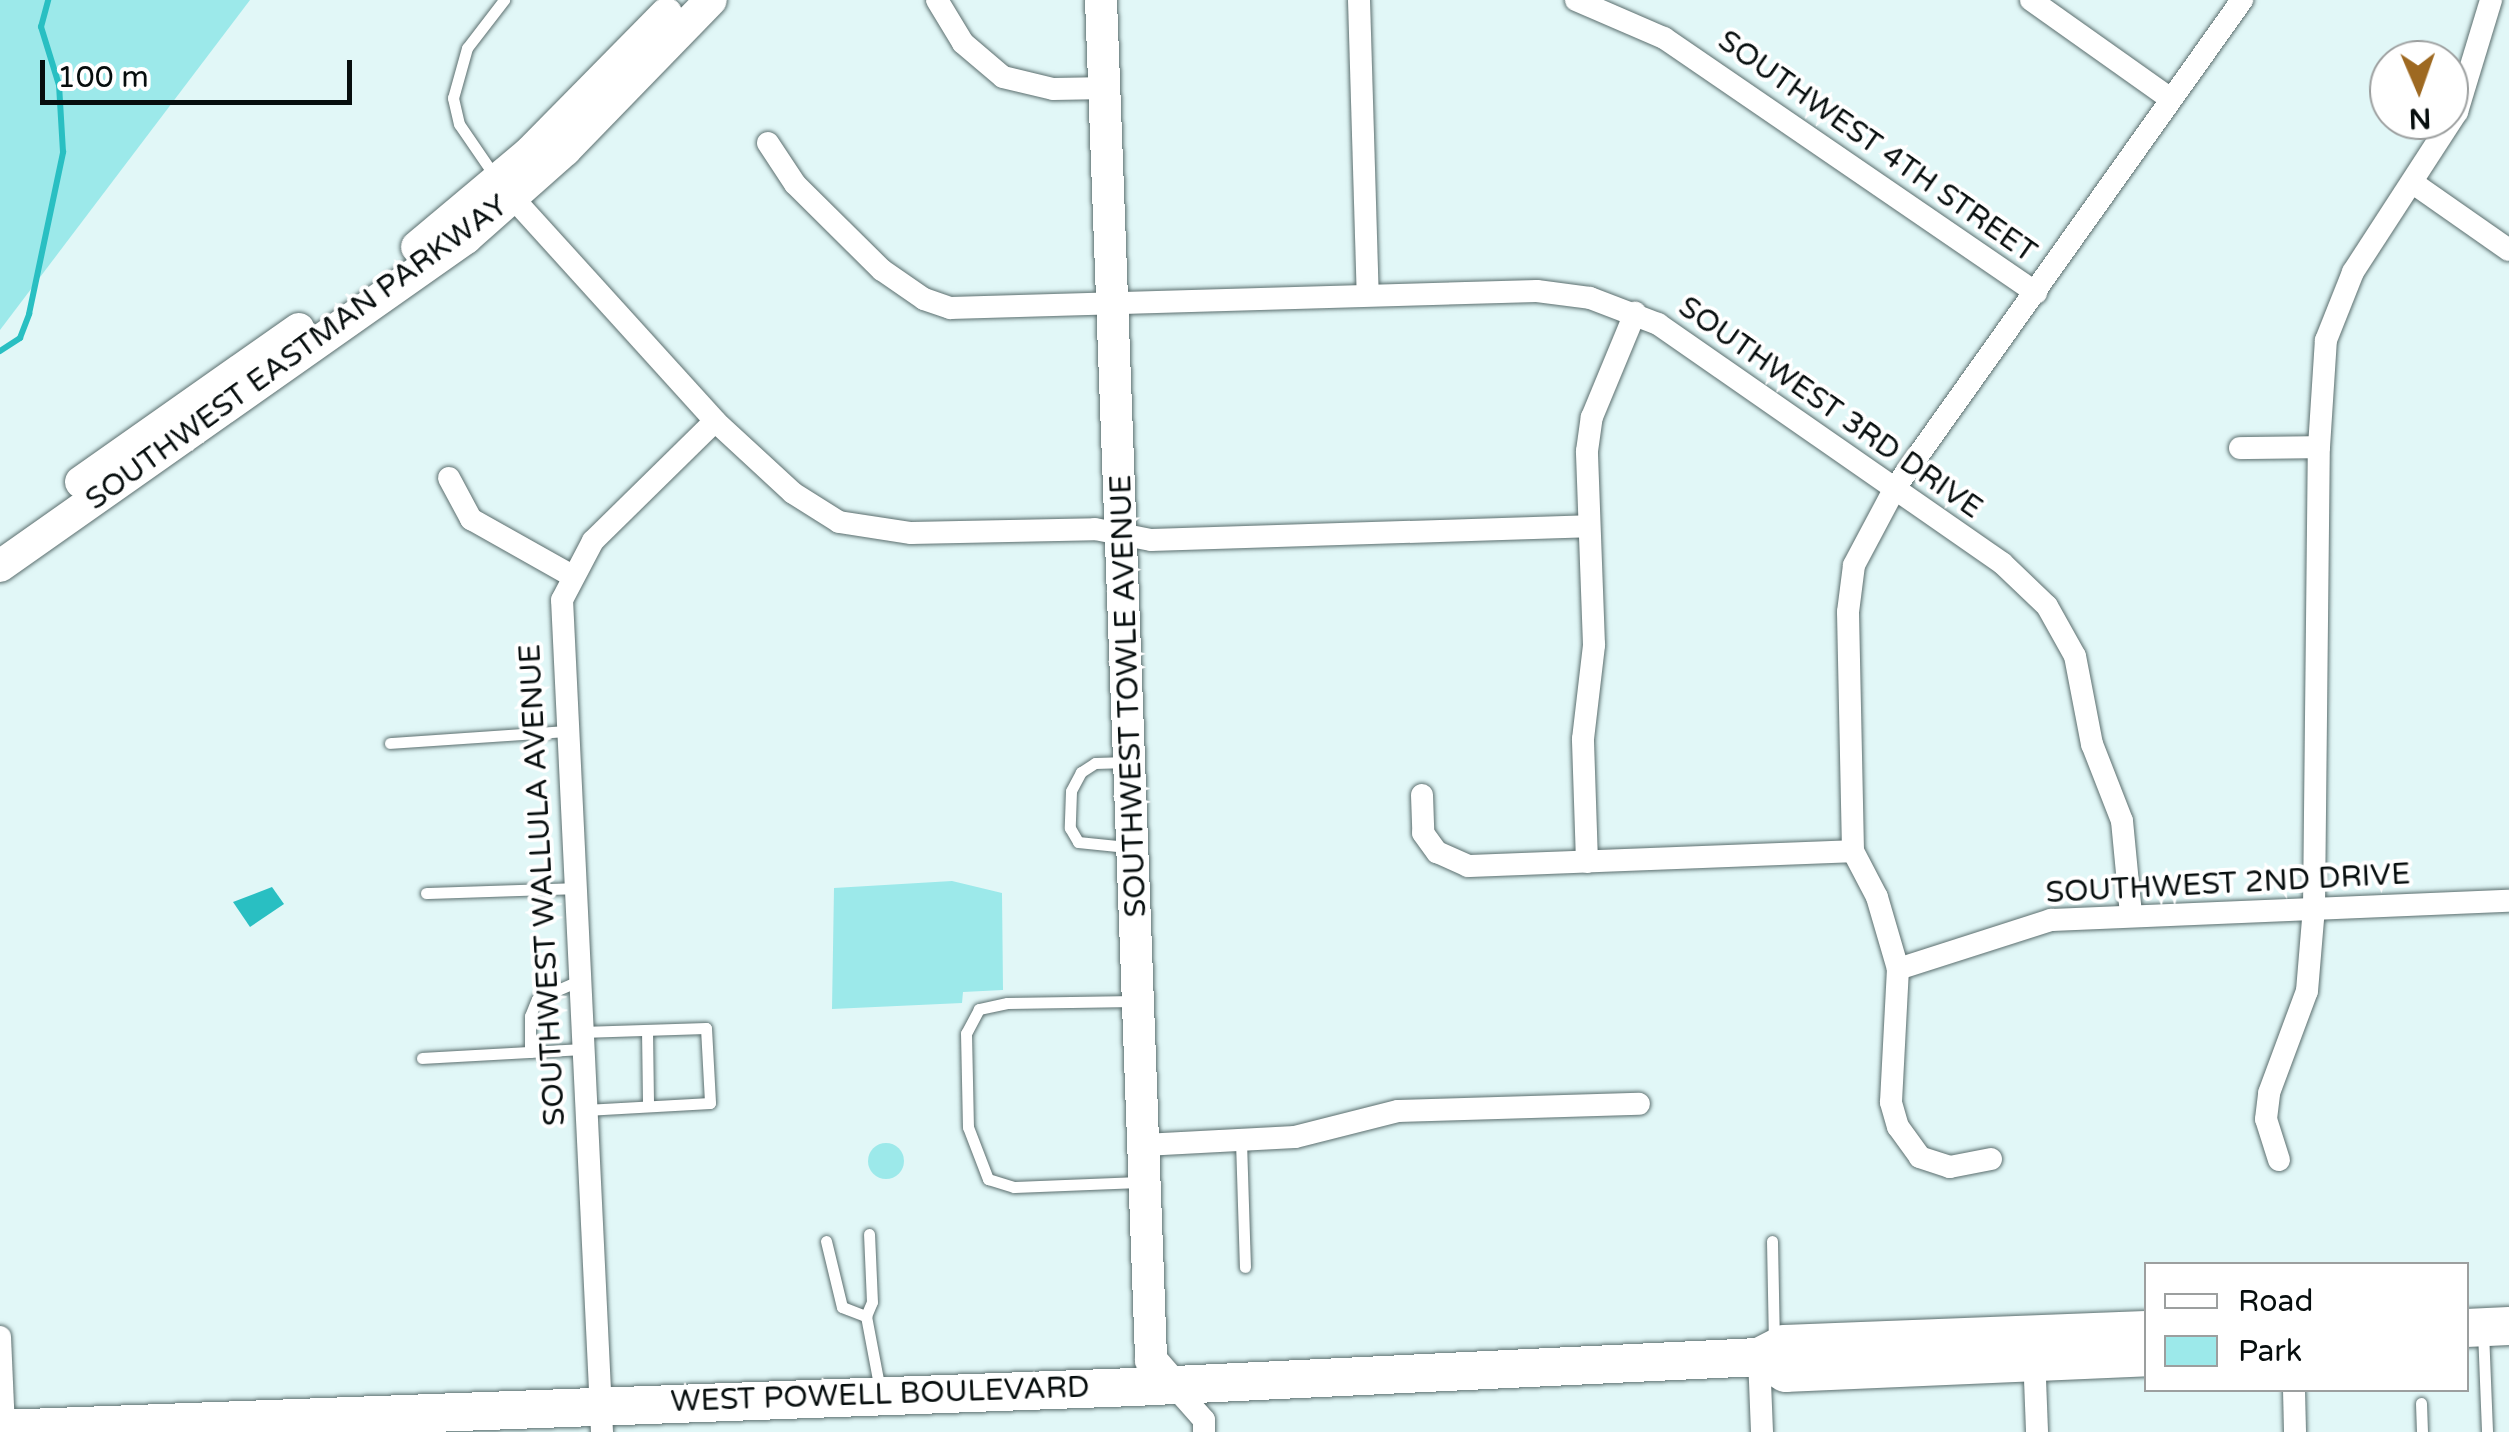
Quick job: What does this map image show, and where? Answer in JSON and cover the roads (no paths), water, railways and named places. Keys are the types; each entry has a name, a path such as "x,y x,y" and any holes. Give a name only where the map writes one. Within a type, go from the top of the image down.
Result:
{"main road":[{"name":"SOUTHWEST EASTMAN PARKWAY","path":"0,566 436,260 679,0"},
{"name":"SOUTHWEST EASTMAN PARKWAY","path":"0,539 506,189 711,0"},
{"name":"SOUTHWEST TOWLE AVENUE","path":"1101,0 1109,88 1152,1360 1172,1384"},
{"name":"WEST POWELL BOULEVARD","path":"2,1429 601,1418 881,1394 1172,1384 1767,1353 1786,1374 2034,1348 2144,1330"},
{"name":"WEST POWELL BOULEVARD","path":"2034,1348 2144,1358"}],"street":[{"path":"937,0 963,44 1004,77 1054,90 1109,88"},
{"path":"1359,0 1368,295"},
{"name":"SOUTHWEST 4TH STREET","path":"1576,0 1675,46 2036,293"},
{"path":"2031,0 2171,99"},
{"path":"1991,1159 1937,1166 1920,1157 1898,1128 1890,1076 1898,969 1877,897 1852,851 1850,586 1864,538 1895,488 2242,0"},
{"path":"2279,1160 2266,1119 2269,1093 2307,990 2314,908 2322,364 2334,315 2353,272 2416,184 2457,112 2491,0"},
{"name":"SOUTHWEST 3RD DRIVE","path":"768,143 795,184 845,234 924,300 975,310 1537,290 1635,313 1688,341 2016,575 2064,630 2083,682 2099,769 2122,821 2131,915"},
{"path":"2416,184 2509,250"},
{"path":"506,189 715,421 815,509 865,529 1095,528 1151,540 1588,526"},
{"path":"1587,862 1584,727 1594,645 1588,526 1589,432 1635,313"},
{"name":"SOUTHWEST WALLULA AVENUE","path":"601,1418 560,626 572,576 594,541 715,421"},
{"path":"2240,448 2318,447"},
{"path":"449,478 471,519 572,576"},
{"path":"1422,796 1423,833 1437,852 1468,866 1852,851"},
{"name":"SOUTHWEST 2ND DRIVE","path":"1898,969 2037,923 2131,915 2509,900"},
{"path":"1144,1145 1294,1137 1398,1112 1638,1104"},
{"path":"0,1337 2,1429"},
{"path":"2034,1348 2038,1432"},
{"path":"1762,1432 1767,1353"},
{"path":"1172,1384 1204,1420 1204,1432"},
{"path":"2294,1392 2296,1432"}],"lane":[{"path":"504,0 460,60 453,98 476,155 506,189"},
{"path":"390,743 565,731"},
{"path":"1131,762 1095,763 1081,772 1071,790 1070,828 1078,842 1134,847"},
{"path":"426,893 574,888"},
{"path":"530,1052 530,1016 538,999 578,980"},
{"path":"1139,1001 1015,1002 980,1010 966,1033 968,1127 988,1179 1014,1186 1145,1182"},
{"path":"422,1058 530,1052 647,1030 706,1028 710,1103 585,1110"},
{"path":"647,1030 648,1106"},
{"path":"1241,1140 1245,1267"},
{"path":"869,1234 872,1302 866,1316 881,1394"},
{"path":"826,1241 842,1308 866,1316"},
{"path":"1767,1353 1772,1241"},
{"path":"2486,1327 2487,1432"},
{"path":"2420,1403 2422,1432"}],"waterway":[{"path":"0,351 20,338 29,314 63,152 59,85 41,27 48,0"}]}
